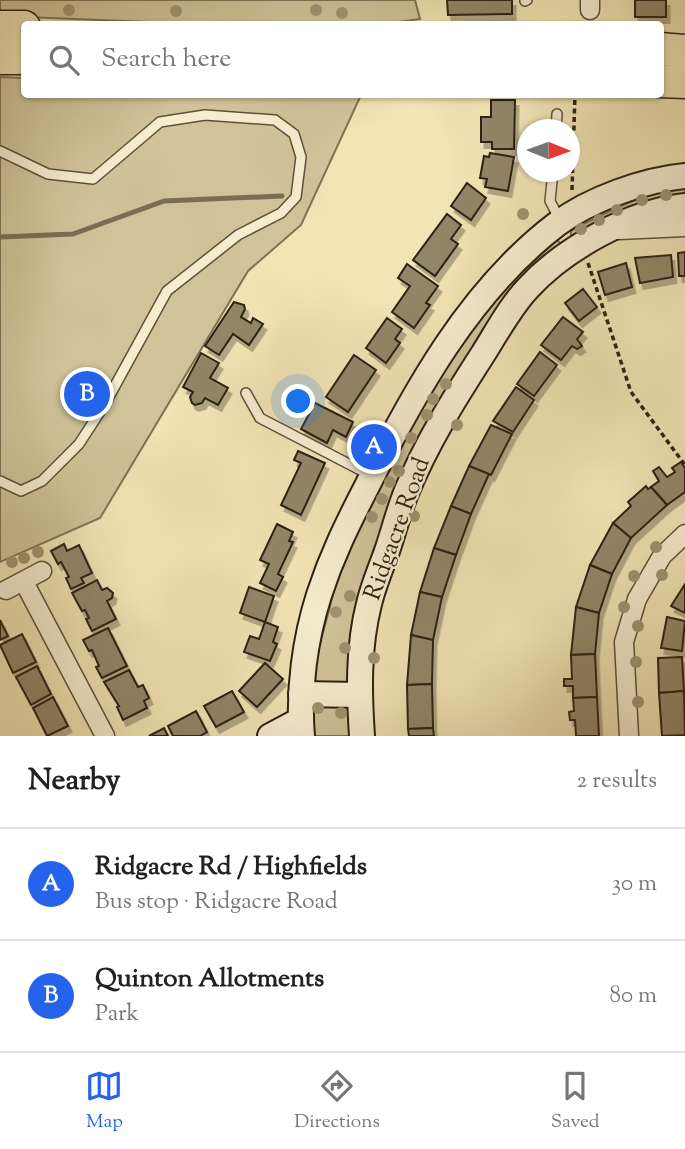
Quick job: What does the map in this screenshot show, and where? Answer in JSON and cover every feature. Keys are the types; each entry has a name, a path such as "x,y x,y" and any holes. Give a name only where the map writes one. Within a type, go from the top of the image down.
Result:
{"highway":[{"path":"0,27 21,27"},
{"path":"664,49 685,51"},
{"path":"0,58 21,58"},
{"path":"664,81 685,82"}],"street":[{"name":"Ridgacre Road","path":"301,728 301,694 306,650 318,598 338,541 396,428 475,306 529,247 558,223 612,195 641,184 685,176"},
{"name":"Ridgacre Road","path":"362,736 359,695 362,643 369,603 406,494 432,439 462,386 528,288 576,248 628,221 685,206"},
{"path":"558,223 576,248"},
{"path":"611,230 685,228"},
{"path":"629,736 624,642 638,600 662,556 685,534"},
{"path":"6,590 42,571"},
{"path":"24,582 105,736"},
{"path":"301,694 359,695"},
{"path":"270,736 301,728"}],"lane":[{"path":"557,114 557,119"},
{"path":"0,151 48,173 93,179 160,122 205,115 275,120 293,134 301,157 296,197 289,205 281,212 238,234 167,291 105,404 79,444 42,481 21,492 0,481"},
{"path":"551,182 550,201 558,223"},
{"path":"246,393 260,418 372,476"}],"path":[{"path":"575,98 575,119"},
{"path":"576,248 588,263 631,391 685,465"}],"shaded area":[{"path":"0,0 415,0 420,19 124,21 0,16"},
{"path":"0,77 21,78 21,98 360,98 301,225 248,271 100,518 0,562"},
{"path":"685,187 685,196 575,239 571,236 571,231 626,204"},
{"path":"557,240 566,248 400,485 373,551 354,625 348,686 315,684 316,659 350,531 420,402 492,300"},
{"path":"310,703 347,704 350,736 313,736"}],"building":[{"path":"447,0 512,0 512,14 448,15"},
{"path":"635,0 666,0 666,17 635,17"},
{"path":"491,100 515,100 514,149 492,149 492,142 481,142 481,117 491,117"},
{"path":"490,153 514,157 508,191 485,187 487,179 480,178 484,156 489,157"},
{"path":"467,183 486,198 471,220 451,206"},
{"path":"447,214 461,225 451,239 458,244 435,276 413,260"},
{"path":"685,252 685,276 679,276 678,253"},
{"path":"671,255 673,277 640,283 635,258"},
{"path":"626,263 632,287 605,295 598,272"},
{"path":"407,264 438,286 426,303 430,305 414,328 392,312 410,286 398,278"},
{"path":"583,289 597,307 579,321 565,303"},
{"path":"234,302 244,305 241,317 251,323 253,318 263,324 249,345 233,334 219,355 205,346"},
{"path":"563,317 583,332 577,339 582,346 577,349 572,346 561,360 541,345"},
{"path":"387,318 402,329 395,339 400,343 386,363 366,348"},
{"path":"540,352 557,365 534,396 517,384"},
{"path":"201,353 219,363 210,378 228,388 218,405 205,398 202,403 195,405 190,397 193,392 183,387"},
{"path":"354,355 376,370 348,412 326,397"},
{"path":"516,387 534,400 513,432 493,421"},
{"path":"315,403 353,422 346,437 333,430 327,443 301,429"},
{"path":"491,425 512,434 491,475 469,466"},
{"path":"298,451 325,463 301,515 281,505 301,463 294,460"},
{"path":"681,462 685,468 685,492 667,505 651,487 659,481 653,471 659,467 667,477 675,472 672,468"},
{"path":"469,466 489,474 471,514 451,506"},
{"path":"646,486 648,489 651,487 667,505 631,538 613,523 631,506 628,502"},
{"path":"451,506 471,514 456,555 434,548"},
{"path":"613,523 631,538 612,574 590,565"},
{"path":"277,524 293,532 289,541 293,542 278,574 283,577 276,591 260,583 269,564 260,560"},
{"path":"64,544 67,551 79,545 92,573 81,578 84,583 71,589 66,578 69,577 51,551"},
{"path":"434,548 456,555 442,597 420,592"},
{"path":"590,565 612,574 599,613 576,607"},
{"path":"97,580 102,590 107,588 113,593 112,598 107,601 116,619 92,631 85,610 82,611 72,593"},
{"path":"685,584 685,613 671,606"},
{"path":"249,587 274,596 265,622 240,613"},
{"path":"420,592 442,597 433,640 411,635"},
{"path":"576,607 599,613 595,654 571,655"},
{"path":"667,617 685,621 682,651 661,648"},
{"path":"0,620 8,636 0,640"},
{"path":"265,622 278,627 273,642 277,644 270,661 244,652 250,636 259,639"},
{"path":"108,628 127,666 102,678 92,650 89,651 83,640"},
{"path":"22,634 36,662 13,673 0,645"},
{"path":"411,635 433,640 432,684 407,685"},
{"path":"595,654 597,697 573,698 573,686 564,686 564,679 572,679 571,655"},
{"path":"682,657 684,691 659,693 658,658"},
{"path":"265,663 283,679 257,707 239,691"},
{"path":"37,666 51,694 31,705 16,677"},
{"path":"129,670 138,687 143,685 149,698 144,701 147,708 123,720 117,707 119,706 104,682"},
{"path":"432,684 433,728 408,729 407,685"},
{"path":"232,691 244,712 216,727 204,706"},
{"path":"684,691 685,735 662,736 659,693"},
{"path":"53,697 68,726 47,736 33,708"},
{"path":"597,697 599,736 576,736 575,720 570,720 569,712 574,711 573,698"},
{"path":"196,711 207,732 200,736 173,736 168,726"},
{"path":"164,728 168,736 149,736"},
{"path":"433,728 434,736 409,736 408,729"}],"waterway":[{"path":"0,237 73,234 164,201 282,196"}],"place":[{"name":"Quinton Allotments","path":"87,394"},
{"name":"Ridgacre Rd / Highfields","path":"374,447"}]}
